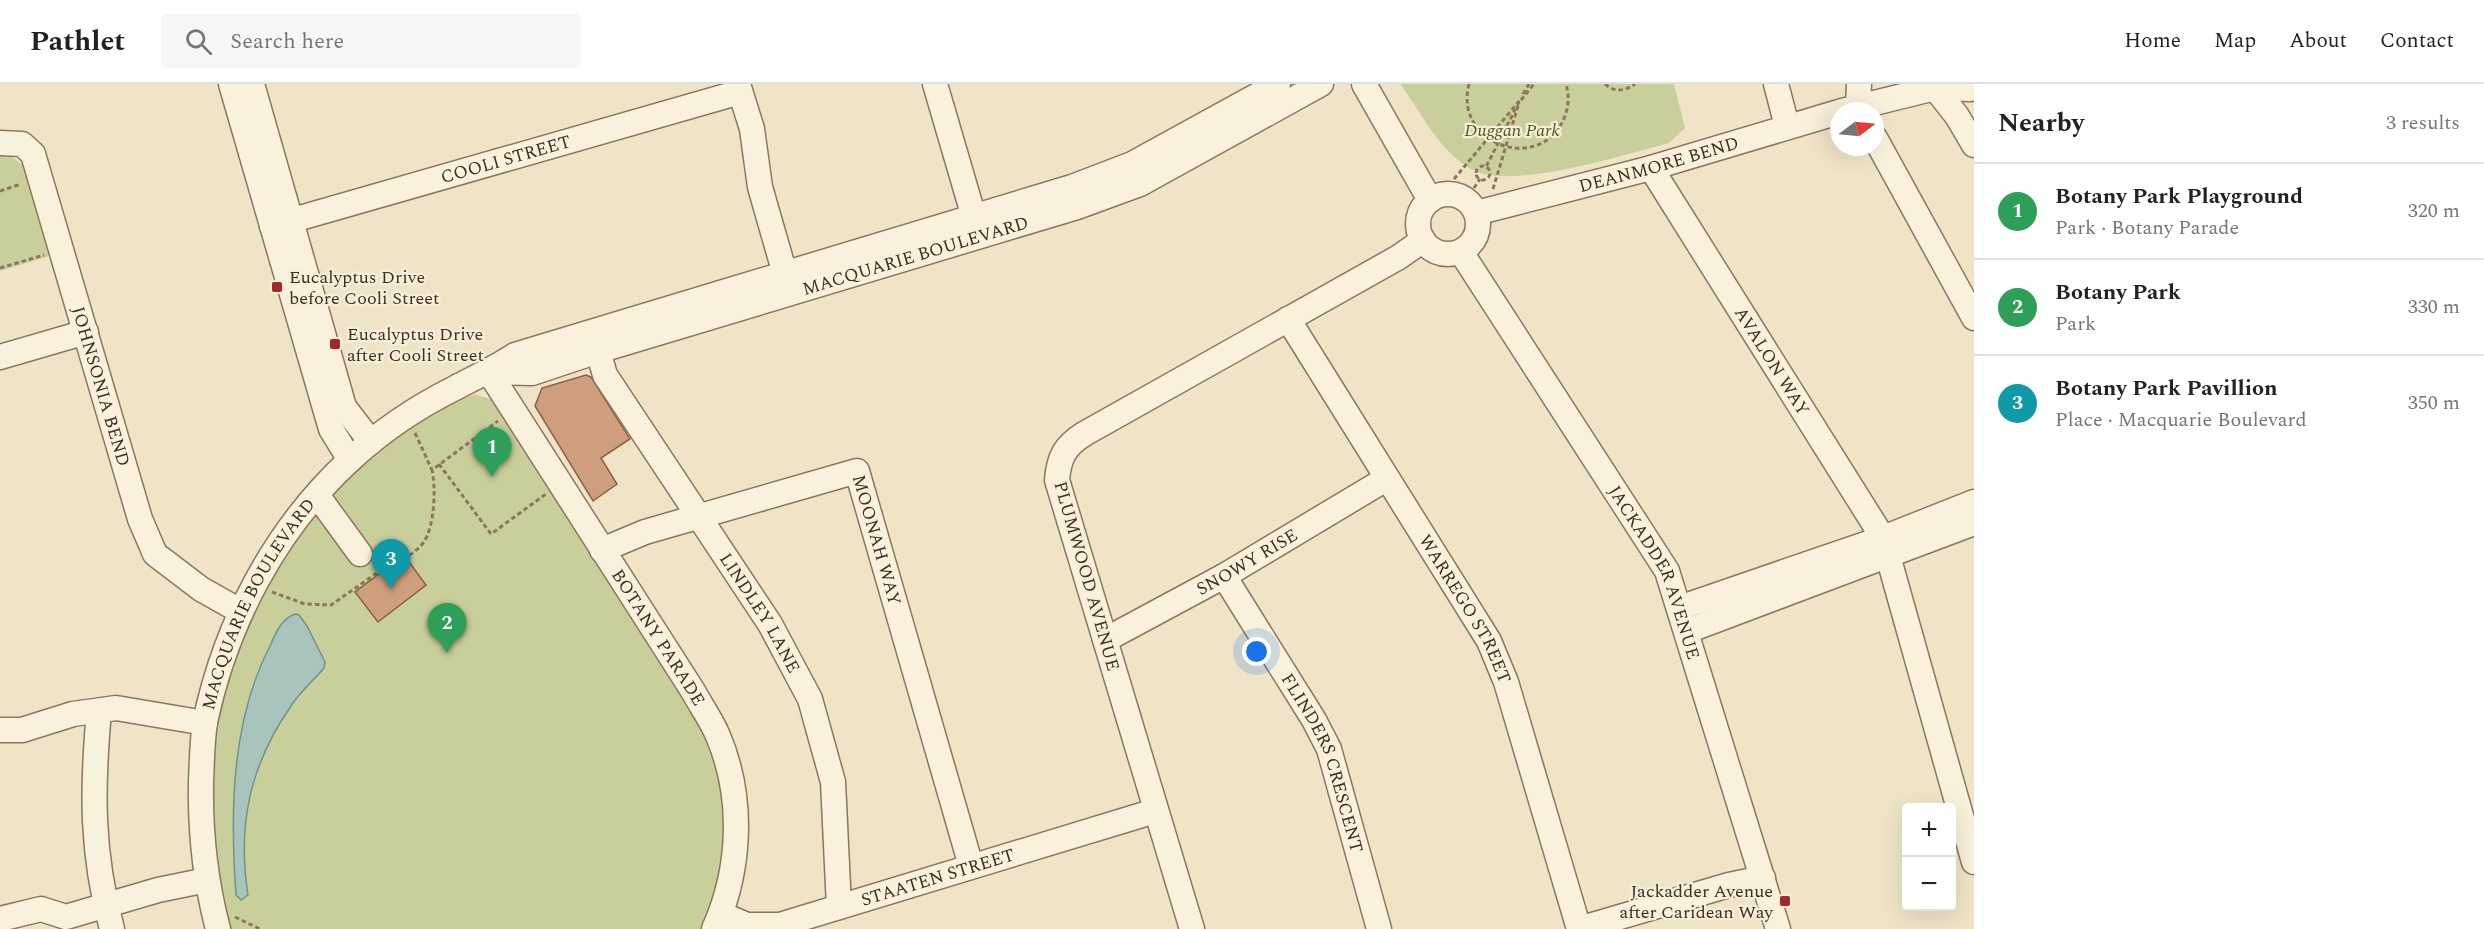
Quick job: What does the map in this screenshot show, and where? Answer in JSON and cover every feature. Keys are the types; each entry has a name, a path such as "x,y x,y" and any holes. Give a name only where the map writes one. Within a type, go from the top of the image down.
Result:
{"street":[{"path":"231,84 282,223 344,407 372,442"},
{"path":"252,84 331,429 350,460"},
{"path":"935,84 977,227"},
{"name":"MACQUARIE BOULEVARD","path":"489,372 532,373 788,284 977,227 1132,164 1256,99 1278,84"},
{"name":"MACQUARIE BOULEVARD","path":"1256,99 1321,84"},
{"path":"1364,84 1430,200"},
{"path":"1776,84 1787,126"},
{"path":"739,88 752,129 760,187 788,284"},
{"name":"COOLI STREET","path":"282,223 739,88"},
{"name":"DEANMORE BEND","path":"1884,102 1941,97 1970,89"},
{"path":"1941,97 1957,116 1974,145"},
{"path":"1941,97 1950,125 1974,166"},
{"name":"DEANMORE BEND","path":"1476,213 1651,168 1830,112"},
{"name":"JOHNSONIA BEND","path":"0,143 22,144 33,154 140,519 155,554 201,589 240,611"},
{"path":"1884,154 1974,318"},
{"name":"AVALON WAY","path":"1651,168 1885,547 1974,862"},
{"path":"1447,194 1456,195 1465,199 1476,213 1478,220 1476,235 1473,242 1461,252 1440,253 1427,246 1423,240 1418,223 1420,214 1430,200 1447,194"},
{"name":"PLUMWOOD AVENUE","path":"1192,929 1057,480 1061,455 1065,448 1084,434 1399,257 1423,240"},
{"name":"JACKADDER AVENUE","path":"1461,252 1667,571 1778,929"},
{"name":"MACQUARIE BOULEVARD","path":"225,922 207,880 200,827 205,723 226,648 240,611 269,560 317,495 350,460 372,442 454,388 489,372 515,355 545,344 788,284"},
{"name":"WARREGO STREET","path":"1288,319 1386,479 1489,640 1506,682 1579,929"},
{"path":"0,357 86,332"},
{"name":"LINDLEY LANE","path":"598,351 606,375 770,624 810,699 833,782 839,907"},
{"name":"BOTANY PARADE","path":"489,372 693,692 717,734 734,789 736,842 731,875 717,921"},
{"name":"MOONAH WAY","path":"602,550 645,532 857,471 971,866"},
{"name":"SNOWY RISE","path":"1105,640 1224,576 1386,479"},
{"path":"317,495 360,554"},
{"path":"1687,631 1885,547 1974,502"},
{"path":"1679,608 1974,523"},
{"name":"FLINDERS CRESCENT","path":"1224,576 1314,720 1329,749 1379,929"},
{"path":"0,730 22,730 73,714 116,708 205,723"},
{"path":"99,711 93,790 94,835 109,918"},
{"name":"STAATEN STREET","path":"717,921 747,925 780,925 1155,811"},
{"path":"1579,929 1729,885 1763,878"},
{"path":"0,919 41,909 63,923 109,918 158,890 207,880"}],"path":[{"path":"1469,84 1468,111 1476,126 1496,144 1522,148 1538,144 1552,135 1562,122 1568,107 1567,85 1572,84"},
{"path":"1454,180 1531,84"},
{"path":"1605,84 1622,91 1635,84"},
{"path":"1486,167 1520,100"},
{"path":"1493,190 1520,100"},
{"path":"1474,188 1480,180 1488,177 1490,172 1486,167 1479,166 1476,170 1475,174 1480,180"},
{"path":"0,191 26,183"},
{"path":"0,268 62,249"},
{"path":"432,470 505,417"},
{"path":"264,588 305,603 331,605 384,568 386,570 392,566 424,542 433,504 434,480 422,445 411,427"},
{"path":"439,464 491,534 552,490"},
{"path":"225,922 245,920 260,929"}],"green space":[{"name":"Duggan Park","path":"1400,84 1674,84 1685,128 1669,143 1597,162 1538,174 1487,175 1469,168 1448,151"},
{"path":"0,156 12,157 27,168 53,255 0,271"},
{"path":"475,394 493,400 709,732 727,801 726,859 705,929 226,929 211,857 214,727 241,632 305,520 374,450 442,406"}],"water":[{"path":"295,614 299,615 307,626 325,662 324,668 291,706 277,728 256,773 250,796 244,844 248,895 241,900 236,895 233,832 236,768 241,736 247,705 274,636 286,619"}],"building":[{"path":"586,375 591,377 630,439 601,458 617,484 593,501 535,406 542,388"},
{"path":"404,555 426,585 378,622 355,592"}],"place":[{"name":"Eucalyptus Drive before Cooli Street","path":"277,287"},
{"name":"Eucalyptus Drive after Cooli Street","path":"335,344"},
{"name":"Botany Park Playground","path":"492,477"},
{"name":"Botany Park Pavillion","path":"391,589"},
{"name":"Botany Park","path":"447,653"},
{"name":"Jackadder Avenue after Caridean Way","path":"1785,901"}]}
